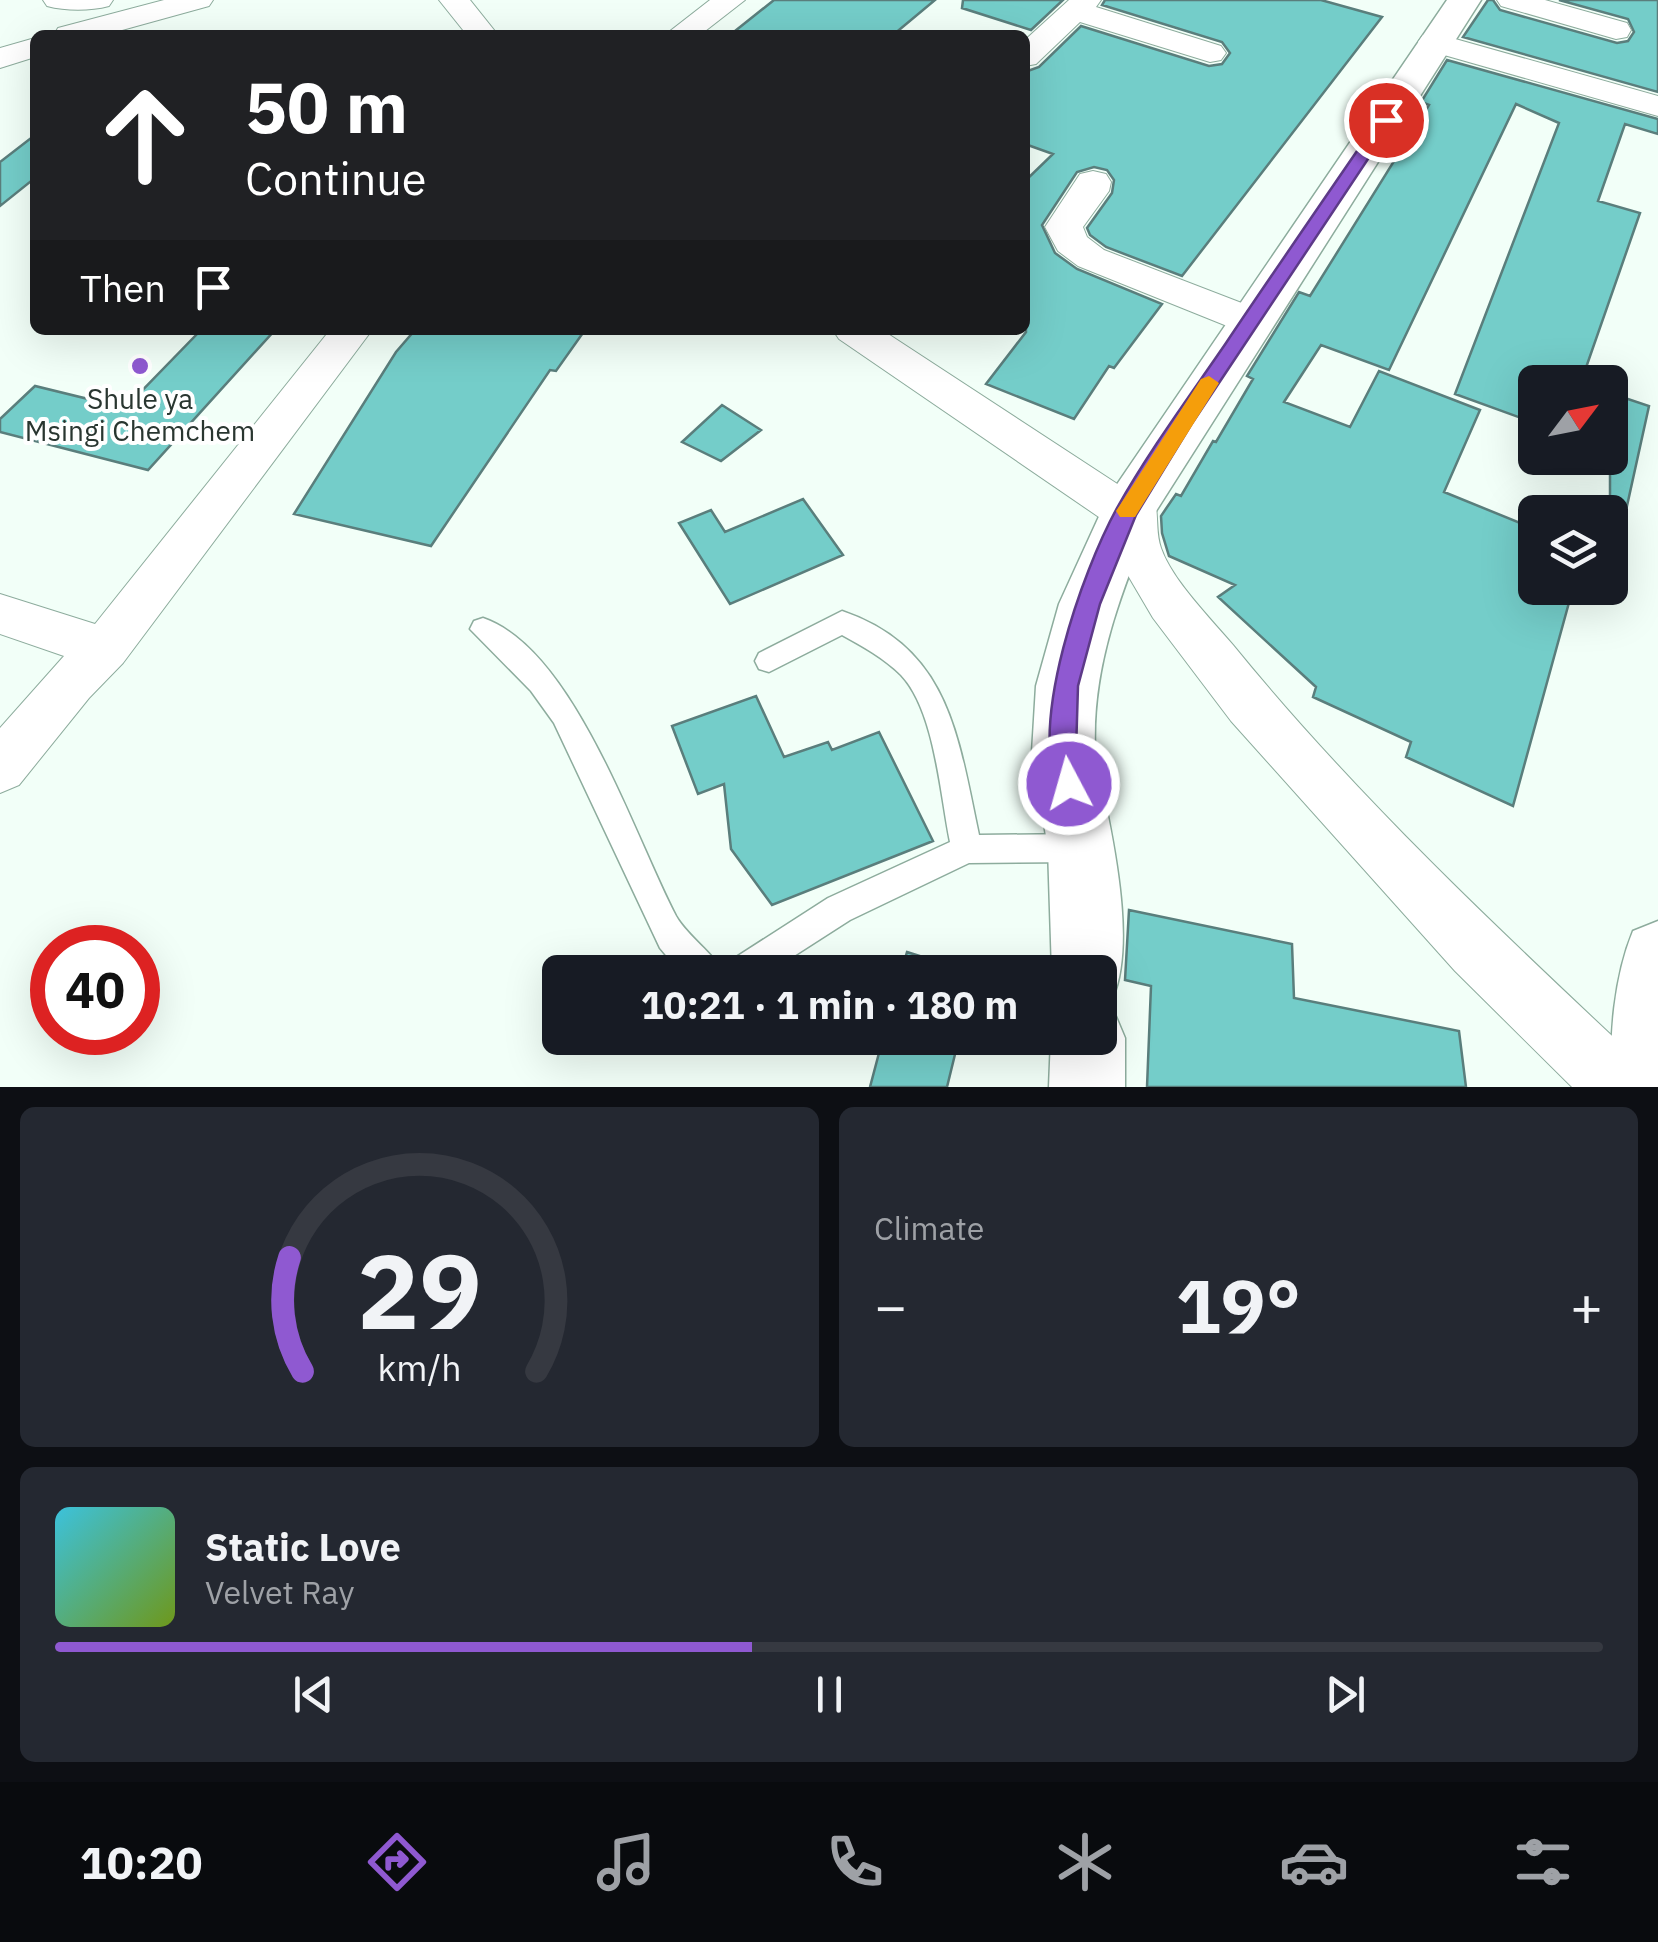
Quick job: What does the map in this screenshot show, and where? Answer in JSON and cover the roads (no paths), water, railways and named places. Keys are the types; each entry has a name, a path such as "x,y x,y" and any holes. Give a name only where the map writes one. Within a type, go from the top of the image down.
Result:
{"street":[{"path":"58,0 98,0"},
{"path":"79,30 119,9 198,0"},
{"path":"454,0 479,30"},
{"path":"687,30 730,0"},
{"path":"1087,955 1081,848 1063,752 1066,686 1088,604 1130,507 1464,0"},
{"path":"1512,0 1616,30"},
{"path":"1030,52 1080,5 1210,53"},
{"path":"1434,42 1658,106"},
{"path":"0,60 30,49"},
{"path":"1093,182 1091,191 1064,227 1070,243 1091,258 1251,321"},
{"path":"0,768 105,648 348,335"},
{"path":"861,335 1130,507 1137,550 1170,604 1250,705 1476,950 1619,1087"},
{"path":"0,614 105,648"},
{"path":"1650,1087 1648,1061 1658,956"},
{"path":"1088,1055 1088,1087"}],"lane":[{"path":"768,661 842,622 892,651 920,678 937,724 967,849"},
{"path":"483,628 512,647 582,742 669,940 686,955"},
{"path":"767,955 839,908 967,849 1081,848"}],"place":[{"name":"Shule ya Msingi Chemchem","path":"140,366"}]}
